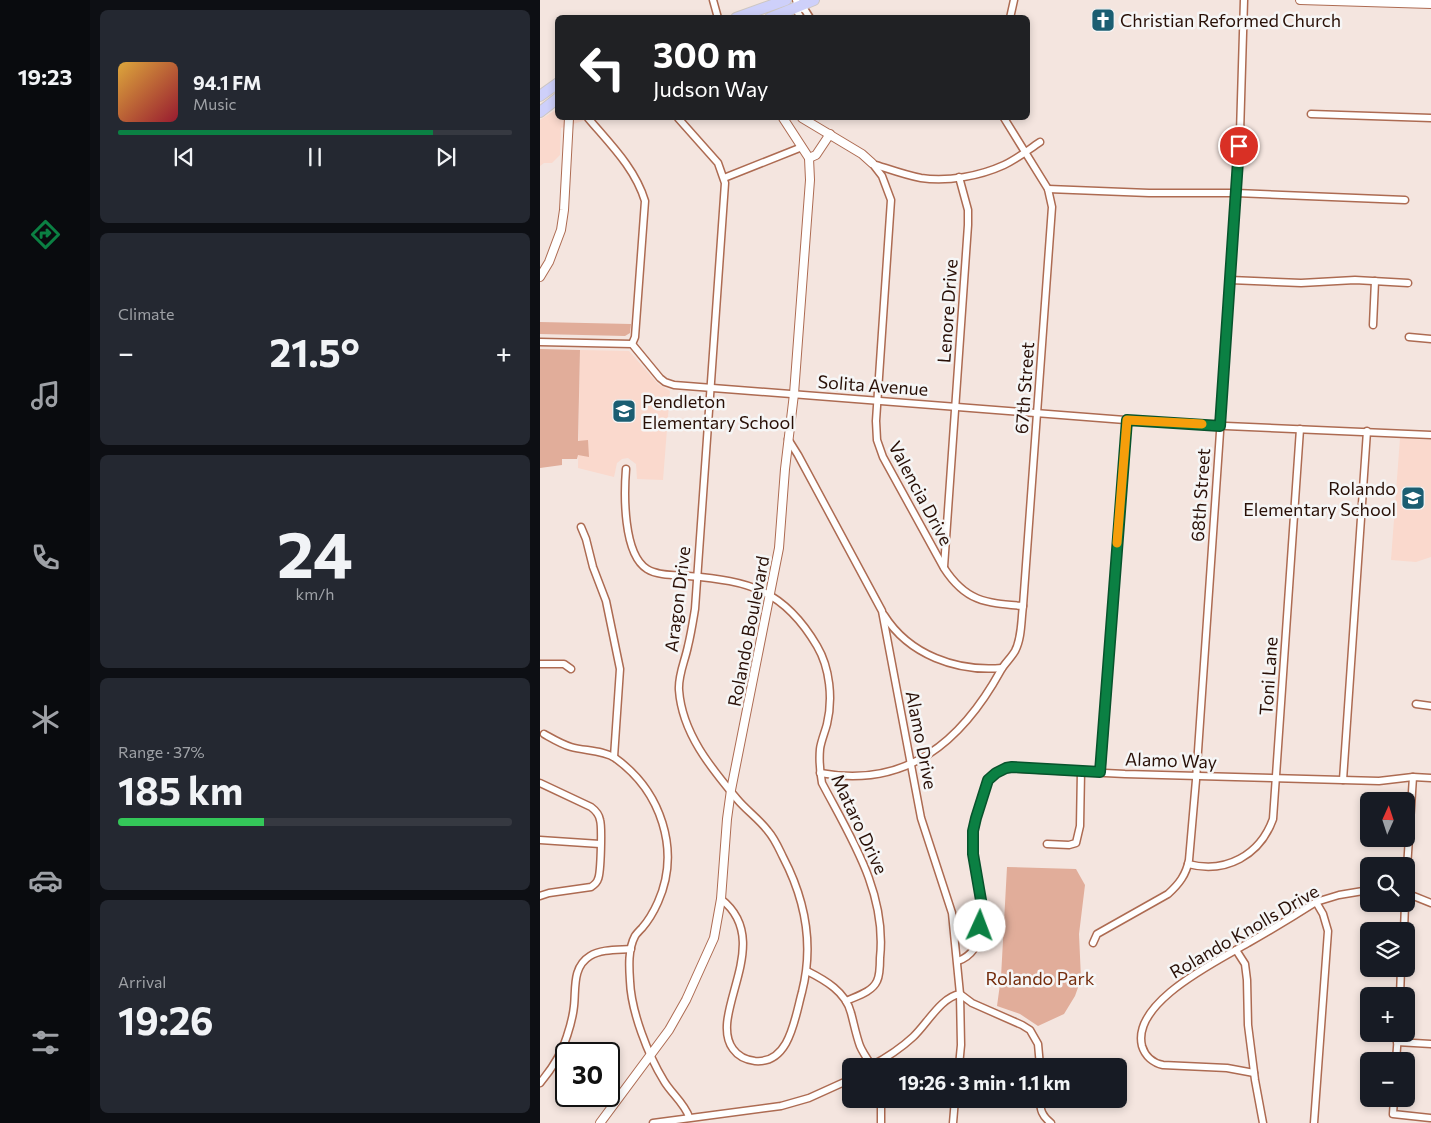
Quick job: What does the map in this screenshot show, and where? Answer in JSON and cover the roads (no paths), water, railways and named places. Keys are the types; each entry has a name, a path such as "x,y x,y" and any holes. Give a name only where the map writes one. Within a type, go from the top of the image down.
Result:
{"main road":[{"path":"744,15 786,0"},
{"path":"776,15 798,3 814,0"},
{"path":"540,96 555,85"},
{"path":"540,112 555,100"}],"street":[{"path":"713,0 717,15"},
{"path":"1011,15 1014,0"},
{"name":"68th Street","path":"1093,943 1097,934 1168,894 1178,885 1186,872 1188,864 1196,776 1236,193 1244,0"},
{"path":"1300,0 1431,4"},
{"path":"798,3 808,15"},
{"path":"1311,114 1431,118"},
{"path":"540,277 561,230 564,210 569,120"},
{"path":"540,342 632,344 635,336 644,202 640,186 634,174 590,120"},
{"name":"Aragon Drive","path":"680,120 718,163 725,183 695,609 680,678 679,691 684,716 698,748 737,799 754,814 770,833 792,874 805,912 808,940 807,971 793,1027 782,1050 774,1057 753,1060 739,1055 730,1044 726,1034 727,1020 742,959 743,943 739,924 734,914 721,899"},
{"path":"784,120 809,158 816,154 830,134"},
{"path":"806,120 862,154 872,163 921,178 959,177 978,174 996,168 1040,142"},
{"name":"67th Street","path":"820,773 851,777 890,772 910,764 939,746 966,722 983,702 1002,668 1015,651 1023,606 1052,207 1048,189 1005,120"},
{"path":"724,178 802,147"},
{"name":"Rolando Boulevard","path":"600,1123 669,1030 686,1000 714,938 721,899 731,790 779,548 788,439 794,394 810,180 809,158"},
{"name":"Valencia Drive","path":"872,163 882,176 890,200 876,400 877,440 883,457 944,568 954,582 966,594 990,603 1023,606"},
{"name":"Lenore Drive","path":"944,568 968,225 968,210 959,177"},
{"path":"1048,189 1236,193 1405,200"},
{"path":"1230,280 1301,282 1355,280 1408,283"},
{"path":"1373,325 1375,281"},
{"path":"1409,337 1431,339"},
{"name":"Solita Avenue","path":"632,344 665,382 674,385 1127,420 1431,435"},
{"path":"1100,772 1127,420"},
{"name":"Toni Lane","path":"1188,864 1211,867 1226,865 1240,860 1258,846 1267,833 1273,819 1300,429"},
{"path":"1343,780 1367,431"},
{"name":"Alamo Drive","path":"788,439 882,611 921,818 952,913 960,994 960,1058"},
{"name":"Mataro Drive","path":"626,469 624,508 632,545 638,561 644,568 653,573 734,581 770,595 792,613 804,627 817,647 825,666 830,705 820,748 820,773 822,783 871,882 878,910 881,950 878,980 870,991 846,1001"},
{"path":"581,527 606,601 620,669 614,758"},
{"path":"882,611 892,626 907,641 934,658 963,667 1002,668"},
{"path":"540,664 564,664 571,669"},
{"path":"1416,704 1431,706"},
{"path":"544,734 572,747 603,753 614,758 641,783 661,816 668,845 668,864 661,894 650,916 635,936 631,949 629,970 633,1004 651,1056 675,1097 687,1110 689,1118"},
{"name":"Alamo Way","path":"958,961 966,958 974,950 980,926 982,906 973,854 973,831 988,780 1006,768 1379,781 1413,777 1431,778"},
{"path":"1047,844 1069,845 1076,843 1080,826 1081,771"},
{"path":"1408,857 1413,777"},
{"path":"540,784 583,802 596,812 601,825 600,875 595,884 591,888 548,892 540,896"},
{"path":"540,840 600,844"},
{"name":"Rolando Knolls Drive","path":"1254,1073 1227,1068 1160,1064 1149,1058 1144,1052 1142,1044 1144,1025 1149,1014 1157,1003 1185,980 1316,902 1360,892"},
{"path":"1415,896 1431,903"},
{"path":"1314,1123 1328,931 1323,914 1316,902"},
{"path":"540,1083 555,1063 567,1038 574,1006 575,981 579,968 590,956 599,952 631,949"},
{"path":"1236,950 1245,964 1248,980 1248,1025 1254,1073 1264,1123"},
{"path":"807,971 838,990 846,1001 851,1011 861,1049 867,1058"},
{"path":"884,1058 911,1039 946,999 952,995 960,994 972,1003 1030,1030 1038,1044 1039,1058"},
{"path":"1396,1052 1397,1042 1431,1044"},
{"path":"652,1123 781,1106 809,1098 842,1083"},
{"path":"1393,1107 1393,1114 1430,1118"},
{"path":"881,1108 881,1123"},
{"path":"953,1123 954,1108"},
{"path":"1040,1108 1045,1118 1051,1123"}],"place":[{"name":"Christian Reformed Church","path":"1103,20"},
{"name":"Pendleton Elementary School","path":"624,411"},
{"name":"Rolando Elementary School","path":"1413,498"}],"park label":[{"name":"Rolando Park","path":"1040,978"}]}
